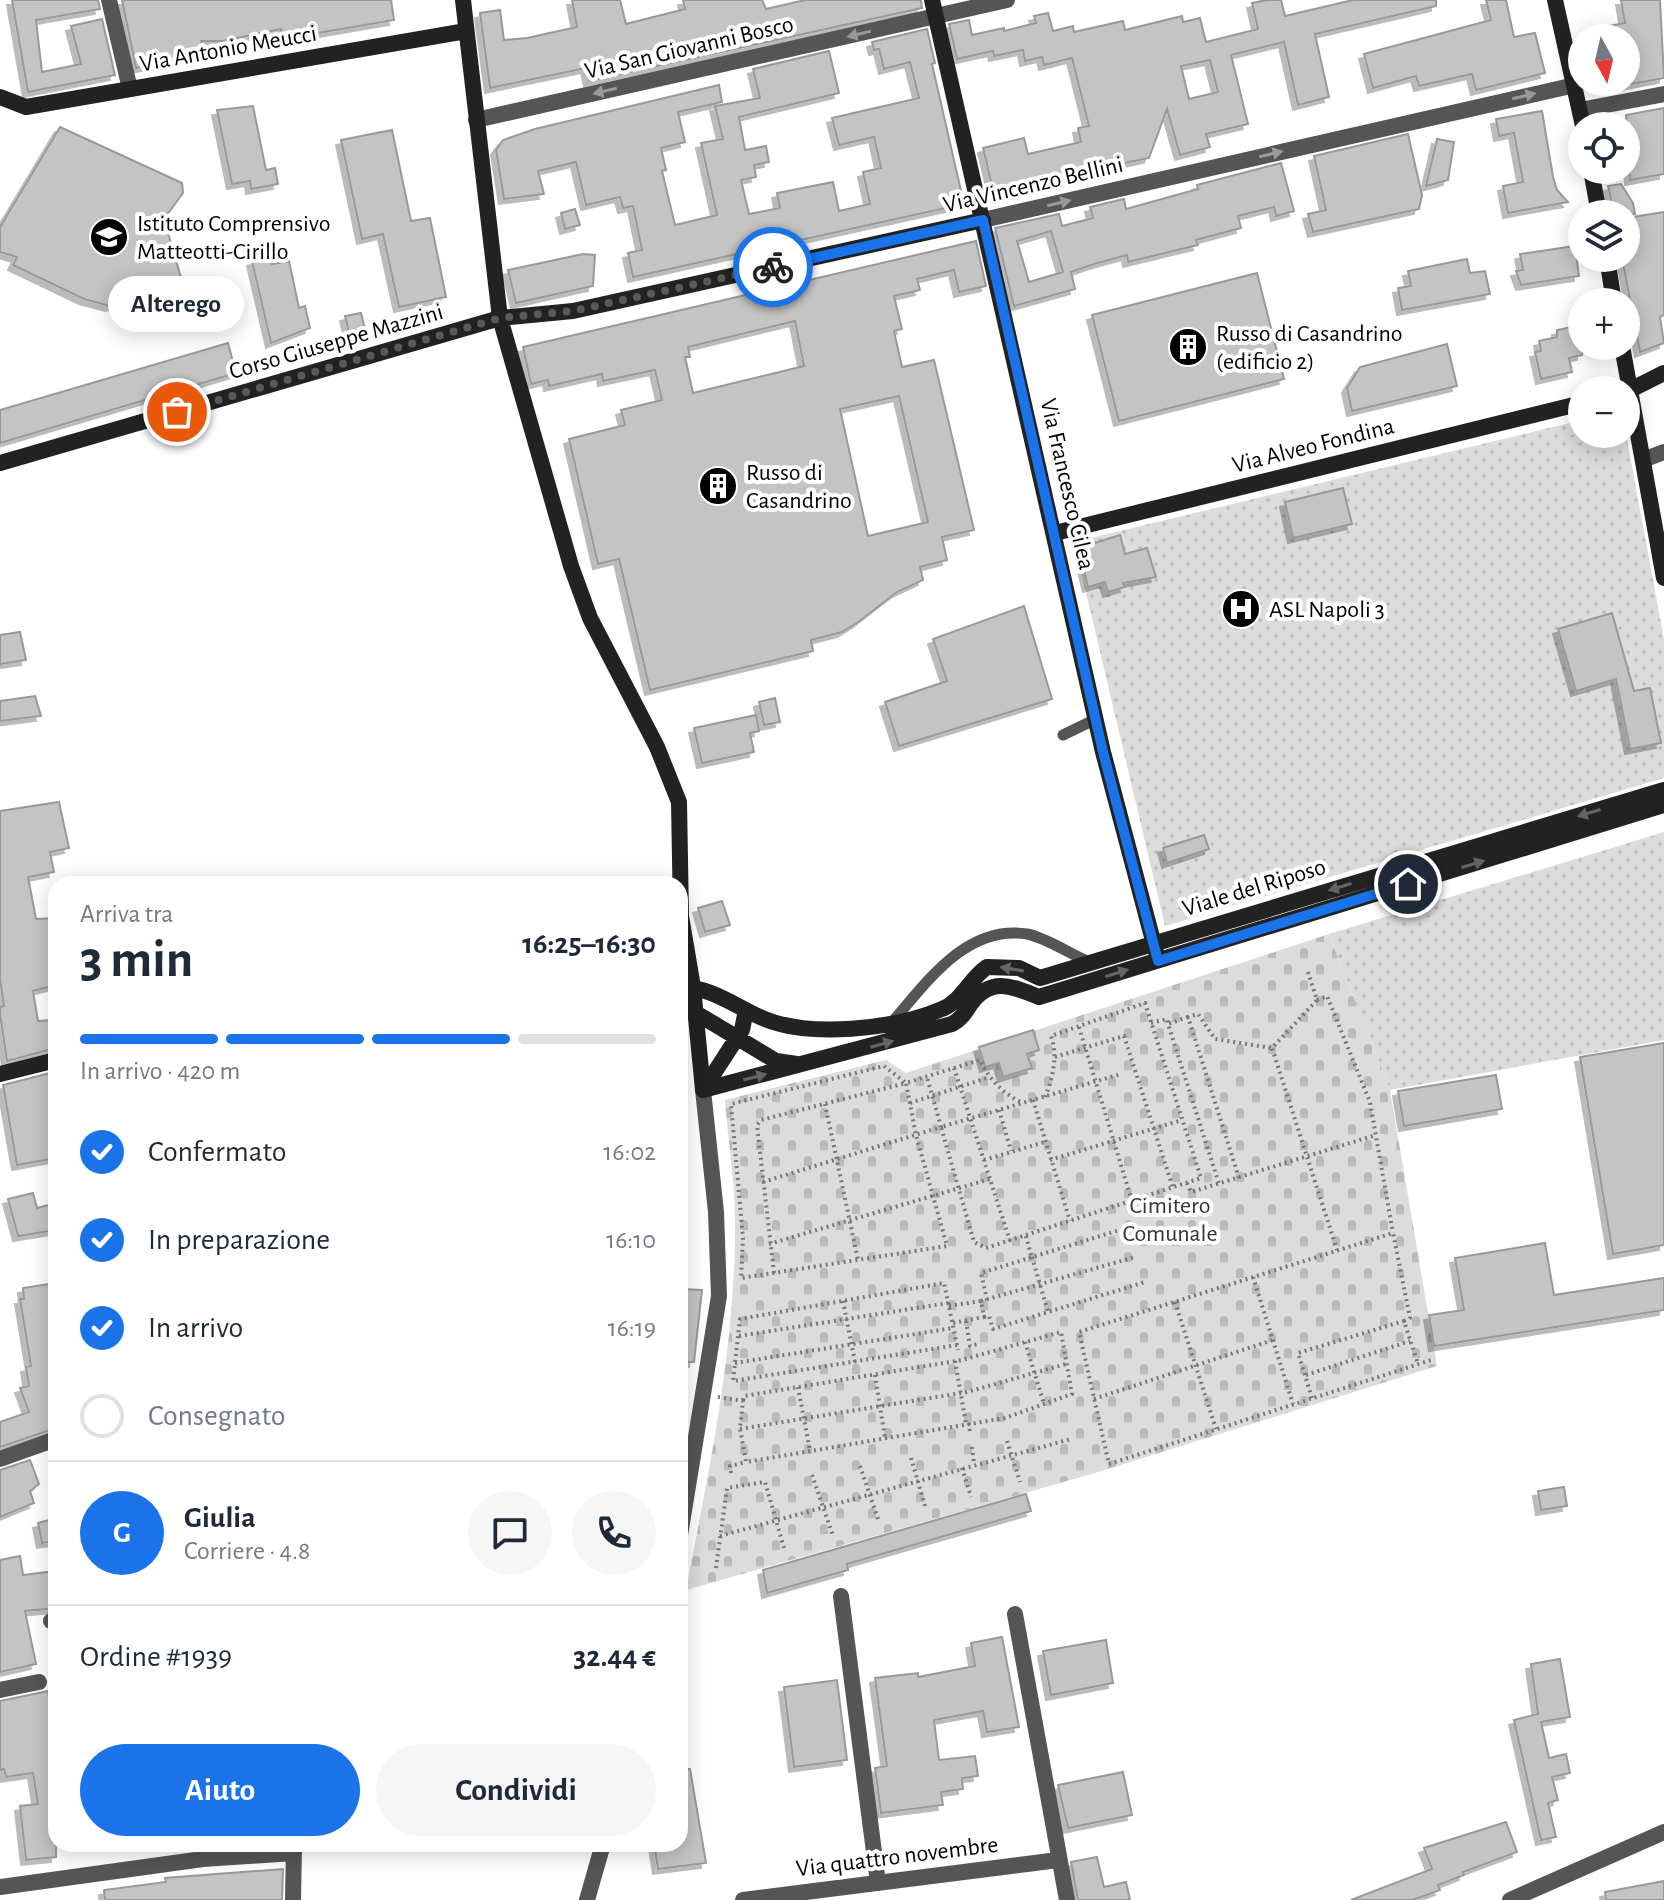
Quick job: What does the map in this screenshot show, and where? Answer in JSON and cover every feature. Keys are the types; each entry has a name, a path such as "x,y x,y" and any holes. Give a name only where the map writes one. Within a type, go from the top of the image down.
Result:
{"street":[{"path":"109,0 130,89"},
{"path":"463,0 500,318 571,566 590,618 657,747 679,802 680,876"},
{"name":"Via Francesco Cilea","path":"932,0 1096,719 1158,961"},
{"name":"Via San Giovanni Bosco","path":"476,120 1007,0"},
{"path":"1555,0 1568,55"},
{"name":"Via Antonio Meucci","path":"0,97 26,107 466,31"},
{"name":"Via Vincenzo Bellini","path":"500,318 573,311 1568,87"},
{"path":"1602,112 1664,94"},
{"name":"Corso Giuseppe Mazzini","path":"0,463 500,318"},
{"path":"1640,386 1664,373"},
{"name":"Via Alveo Fondina","path":"1055,533 1568,406"},
{"path":"1640,446 1664,578"},
{"path":"1643,460 1664,452"},
{"name":"Viale del Riposo","path":"688,988 795,1028 842,1030 893,1021 943,1009 987,967 1019,968 1040,978 1153,941 1664,790"},
{"name":"Viale del Riposo","path":"703,1090 807,1065 952,1024 960,1020 979,994 992,986 1008,985 1039,997 1664,805"},
{"path":"688,992 696,1013 716,1212 719,1296 688,1486"},
{"path":"703,1090 738,1038 746,1010"},
{"name":"Viale del Riposo","path":"696,1013 776,1061 807,1065"},
{"path":"760,1051 753,1041 756,1030 763,1024 778,1023"},
{"path":"0,1074 48,1062"},
{"path":"0,1459 48,1442"},
{"path":"841,1596 878,1883"},
{"path":"1015,1614 1067,1900"},
{"path":"0,1690 39,1682"},
{"path":"1510,1900 1528,1896 1664,1832"},
{"path":"0,1887 261,1852"},
{"path":"293,1900 294,1852"},
{"path":"587,1900 601,1852"},
{"name":"Via quattro novembre","path":"743,1900 1058,1860"}],"lane":[{"path":"1063,735 1096,719"},
{"path":"893,1021 949,960 974,941 1000,935 1028,934 1089,962"}],"path":[{"path":"1308,972 1317,1000"},
{"path":"1272,1048 1317,1000 1327,996 1370,1102 1410,1318 1298,1353 1312,1398"},
{"path":"927,1077 974,1242 986,1248 1201,1178 1145,1003 1051,1036 1055,1057 1045,1097"},
{"path":"1168,1024 1198,1014 1215,1039 1272,1048"},
{"path":"1188,1017 1239,1178"},
{"path":"1151,1023 1167,1019 1219,1184"},
{"path":"1079,1027 1132,1201"},
{"path":"1055,1057 1124,1036 1173,1188"},
{"path":"1272,1048 1337,1250"},
{"path":"774,1273 757,1125 761,1120 906,1083 980,1060 990,1077 1023,1103"},
{"path":"884,1066 906,1083 910,1103 947,1246 741,1278 743,1238 731,1104 884,1066"},
{"path":"954,1068 1010,1241"},
{"path":"763,1182 1121,1074"},
{"path":"910,1103 990,1077"},
{"path":"1033,1100 1070,1221"},
{"path":"825,1104 858,1260"},
{"path":"999,1110 1011,1151"},
{"path":"1050,1160 1182,1120"},
{"path":"1187,1183 1191,1192 1376,1135"},
{"path":"984,1160 1045,1142"},
{"path":"769,1244 990,1179"},
{"path":"984,1317 981,1273 1126,1228"},
{"path":"1393,1233 1079,1332 1109,1464 1431,1360"},
{"path":"1026,1236 1048,1312"},
{"path":"739,1336 984,1301 1135,1257"},
{"path":"1253,1277 1293,1404"},
{"path":"735,1363 953,1326 989,1316 993,1329 1145,1282"},
{"path":"958,1354 855,1362 733,1381 740,1319 944,1283 958,1354 961,1393 970,1433"},
{"path":"843,1301 855,1362"},
{"path":"1174,1301 1216,1429"},
{"path":"966,1321 970,1346 978,1344"},
{"path":"1404,1321 1418,1364"},
{"path":"731,1473 730,1466 746,1462 1005,1418 1072,1394 1061,1332 875,1375 744,1396 740,1429 746,1462"},
{"path":"1094,1399 1273,1340"},
{"path":"1305,1375 1410,1341"},
{"path":"1025,1342 1044,1404"},
{"path":"740,1429 961,1393 1067,1363"},
{"path":"875,1375 885,1438"},
{"path":"798,1387 810,1451"},
{"path":"722,1398 743,1401"},
{"path":"720,1536 1071,1439"},
{"path":"1007,1441 1020,1482"},
{"path":"972,1447 974,1464"},
{"path":"911,1458 926,1509"},
{"path":"860,1466 879,1522"},
{"path":"962,1468 971,1497"},
{"path":"812,1475 833,1536"},
{"path":"716,1568 727,1488 765,1482 784,1548"}],"green space":[{"path":"1568,423 1568,448 1629,448 1664,639 1664,778 1165,926 1074,542"},
{"path":"1664,832 1664,1040 1390,1090 1329,934"},
{"name":"Cimitero Comunale","path":"1329,934 1390,1090 1437,1366 1095,1473 688,1589 720,1407 731,1315 735,1207 725,1100 886,1060 906,1073"}],"building":[{"path":"12,0 98,0 100,9 36,20 42,72 81,64 71,26 102,19 115,75 28,92"},
{"path":"122,0 391,0 394,20 283,39 281,29 222,41 201,41 204,54 136,68"},
{"path":"572,0 620,0 626,24 685,9 683,0 762,0 766,9 805,0 921,0 922,8 589,81 586,68 490,88 480,13 500,10 504,40 527,38 577,27"},
{"path":"1281,0 1285,16 1353,0 1436,0 1436,6 1315,34 1329,97 1298,105 1284,42 1231,55 1248,124 1206,134 1210,147 1180,155 1167,109 1149,158 993,190 983,148 1024,138 1028,154 1081,142 1078,128 1089,126 1072,58 1044,65 1042,57 1025,61 1023,50 994,56 993,51 957,59 949,24 969,20 972,35 1036,23 1034,16 1048,13 1053,31 1073,26 1074,32 1123,21 1125,30 1182,16 1183,22 1200,18 1206,42 1258,29 1252,3","holes":["1210,60 1218,92 1189,99 1181,66"]},
{"path":"1486,0 1506,0 1514,37 1535,33 1545,73 1476,90 1472,74 1419,86 1416,76 1373,88 1364,54 1491,20"},
{"path":"1621,0 1660,0 1664,78 1640,82 1640,24 1620,24 1625,23"},
{"path":"927,29 964,204 633,277 628,253 642,250 633,206 623,208 620,197 586,205 576,162 538,171 544,194 504,199 496,150 503,140 535,129 719,85 722,102 678,112 685,142 661,148 666,170 662,171 675,225 717,215 701,143 723,139 715,106 760,98 753,69 829,51 839,93 739,117 745,150 766,146 769,162 754,165 756,177 741,180 749,214 780,208 777,193 833,182 839,211 870,204 863,172 881,168 874,137 839,145 832,118 919,98 910,62 884,69 879,49 874,50 872,42"},
{"path":"253,106 266,170 275,168 278,184 251,189 250,181 232,184 217,110"},
{"path":"1664,108 1664,174 1640,178 1640,112"},
{"path":"1542,111 1553,177 1557,190 1568,202 1508,213 1503,186 1523,182 1514,133 1499,136 1496,119"},
{"path":"60,127 182,183 183,193 164,219 184,288 110,306 84,299 13,265 17,257 0,252 0,227"},
{"path":"392,130 411,221 430,218 446,297 399,307 383,234 362,239 341,140"},
{"path":"1408,134 1422,195 1419,209 1313,232 1308,214 1326,210 1314,156"},
{"path":"1437,139 1454,142 1448,180 1426,186"},
{"path":"1281,163 1294,211 1276,216 1274,207 1238,216 1241,228 1196,240 1198,245 1128,262 1127,255 1094,264 1071,272 1075,289 1014,306 995,228 1059,214 1062,226 1093,218 1090,207 1124,199 1126,209 1198,189 1197,185","holes":["1051,231 1063,272 1029,282 1017,241"]},
{"path":"1621,184 1631,200 1611,200 1608,186"},
{"path":"575,209 580,225 565,229 561,213"},
{"path":"1664,212 1664,315 1660,317 1664,343 1640,352 1640,288 1628,288 1625,272 1640,272 1640,216"},
{"name":"Russo di Casandrino","path":"976,241 986,286 959,292 954,270 917,279 920,290 894,296 902,329 894,331 902,367 934,360 974,530 942,537 947,560 920,567 923,580 897,592 842,632 811,640 813,651 650,690 619,559 598,564 569,439 625,425 621,410 662,400 655,370 603,381 602,374 549,386 548,380 531,384 523,347","holes":["795,321 804,366 693,393 685,357 690,357 688,347","899,396 928,522 868,536 840,409"]},
{"path":"1568,247 1568,272 1578,272 1579,276 1521,285 1516,271 1523,270 1520,254"},
{"path":"583,254 595,255 593,286 516,303 508,270"},
{"path":"270,256 272,264 289,261 299,308 305,306 310,328 271,343 252,261"},
{"path":"1467,259 1470,273 1485,271 1490,294 1402,310 1398,288 1411,286 1408,271"},
{"name":"Russo di Casandrino (edificio 2)","path":"1257,273 1284,379 1119,421 1092,315"},
{"path":"361,313 366,333 350,337 345,316"},
{"path":"1568,328 1568,360 1572,372 1541,379 1535,352 1541,351 1539,341 1557,337 1557,330"},
{"path":"228,343 236,373 0,443 0,410"},
{"path":"1447,344 1457,386 1352,411 1347,388 1360,367"},
{"path":"1343,488 1352,524 1293,538 1285,502"},
{"path":"1120,535 1125,554 1147,548 1156,577 1123,583 1125,587 1108,592 1105,582 1088,587 1083,567 1088,566 1082,547"},
{"path":"1024,606 1052,699 899,746 885,702 947,681 933,639"},
{"path":"1612,613 1634,691 1650,688 1661,743 1630,749 1616,679 1576,691 1558,629"},
{"path":"20,632 26,660 0,664 0,635"},
{"path":"35,696 41,716 0,721 0,701"},
{"path":"775,698 780,722 764,725 759,702"},
{"path":"756,715 759,731 750,733 754,752 702,763 694,728"},
{"path":"59,802 69,848 50,852 54,872 28,877 36,919 48,918 48,987 33,991 38,1021 48,1020 48,1050 7,1061 0,1014 0,1007 4,1006 0,979 0,811"},
{"path":"1204,835 1209,849 1167,863 1163,848"},
{"path":"722,901 730,925 705,932 698,908"},
{"path":"1033,1030 1039,1050 1027,1054 1032,1068 1003,1077 999,1063 985,1067 979,1047"},
{"path":"1664,1043 1664,1245 1613,1254 1580,1057"},
{"path":"48,1074 48,1159 17,1165 3,1085"},
{"path":"1496,1075 1502,1109 1404,1126 1398,1091"},
{"path":"33,1193 37,1208 48,1205 48,1231 18,1236 8,1199"},
{"path":"1545,1243 1554,1295 1664,1278 1664,1310 1434,1346 1429,1315 1464,1310 1455,1258"},
{"path":"48,1284 48,1431 0,1447 0,1422 29,1412 20,1388 29,1386 26,1367 31,1366 20,1299 24,1299 23,1288"},
{"path":"688,1289 702,1290 694,1362 688,1362"},
{"path":"30,1460 39,1484 30,1491 34,1503 0,1517 0,1470"},
{"path":"1564,1487 1567,1506 1541,1510 1538,1491"},
{"path":"1026,1494 1031,1511 847,1564 848,1570 767,1593 763,1570"},
{"path":"48,1520 48,1542 42,1543 38,1523"},
{"path":"20,1556 23,1575 48,1572 48,1609 25,1611 36,1664 0,1672 0,1560"},
{"path":"1002,1637 1019,1727 987,1732 983,1711 934,1720 939,1760 975,1756 978,1776 962,1778 963,1789 941,1792 943,1805 881,1813 875,1768 887,1766 875,1678 918,1673 918,1677 975,1666 971,1643"},
{"path":"1106,1640 1113,1683 1051,1695 1043,1651"},
{"path":"1560,1659 1570,1717 1541,1722 1549,1758 1566,1754 1570,1773 1552,1777 1558,1800 1548,1803 1556,1837 1541,1840 1514,1720 1538,1714 1531,1664"},
{"path":"837,1680 847,1760 794,1767 784,1687"},
{"path":"48,1691 48,1852 56,1852 56,1857 26,1860 20,1806 38,1804 33,1773 6,1777 4,1769 0,1770 0,1701"},
{"path":"690,1769 706,1863 658,1869 655,1852 688,1852"},
{"path":"1123,1772 1132,1815 1068,1828 1058,1785"},
{"path":"1506,1822 1517,1852 1463,1872 1464,1875 1438,1885 1440,1890 1413,1900 1351,1900 1432,1869 1424,1848"},
{"path":"1097,1857 1104,1887 1126,1882 1130,1900 1078,1900 1071,1862"},
{"path":"283,1869 282,1900 105,1900 104,1890 166,1882 165,1878"},
{"path":"1664,1881 1664,1900 1606,1900 1605,1892"}],"way so far":[{"path":"177,412 500,318 573,311 773,267"}],"place":[{"name":"Istituto Comprensivo Matteotti-Cirillo","path":"109,237"},
{"name":"Russo di Casandrino (edificio 2)","path":"1188,347"},
{"name":"Alterego","path":"177,412"},
{"name":"Russo di Casandrino","path":"718,486"},
{"name":"ASL Napoli 3","path":"1241,609"}],"route":[{"path":"773,267 983,220 1103,752 1158,961 1408,884"}]}
